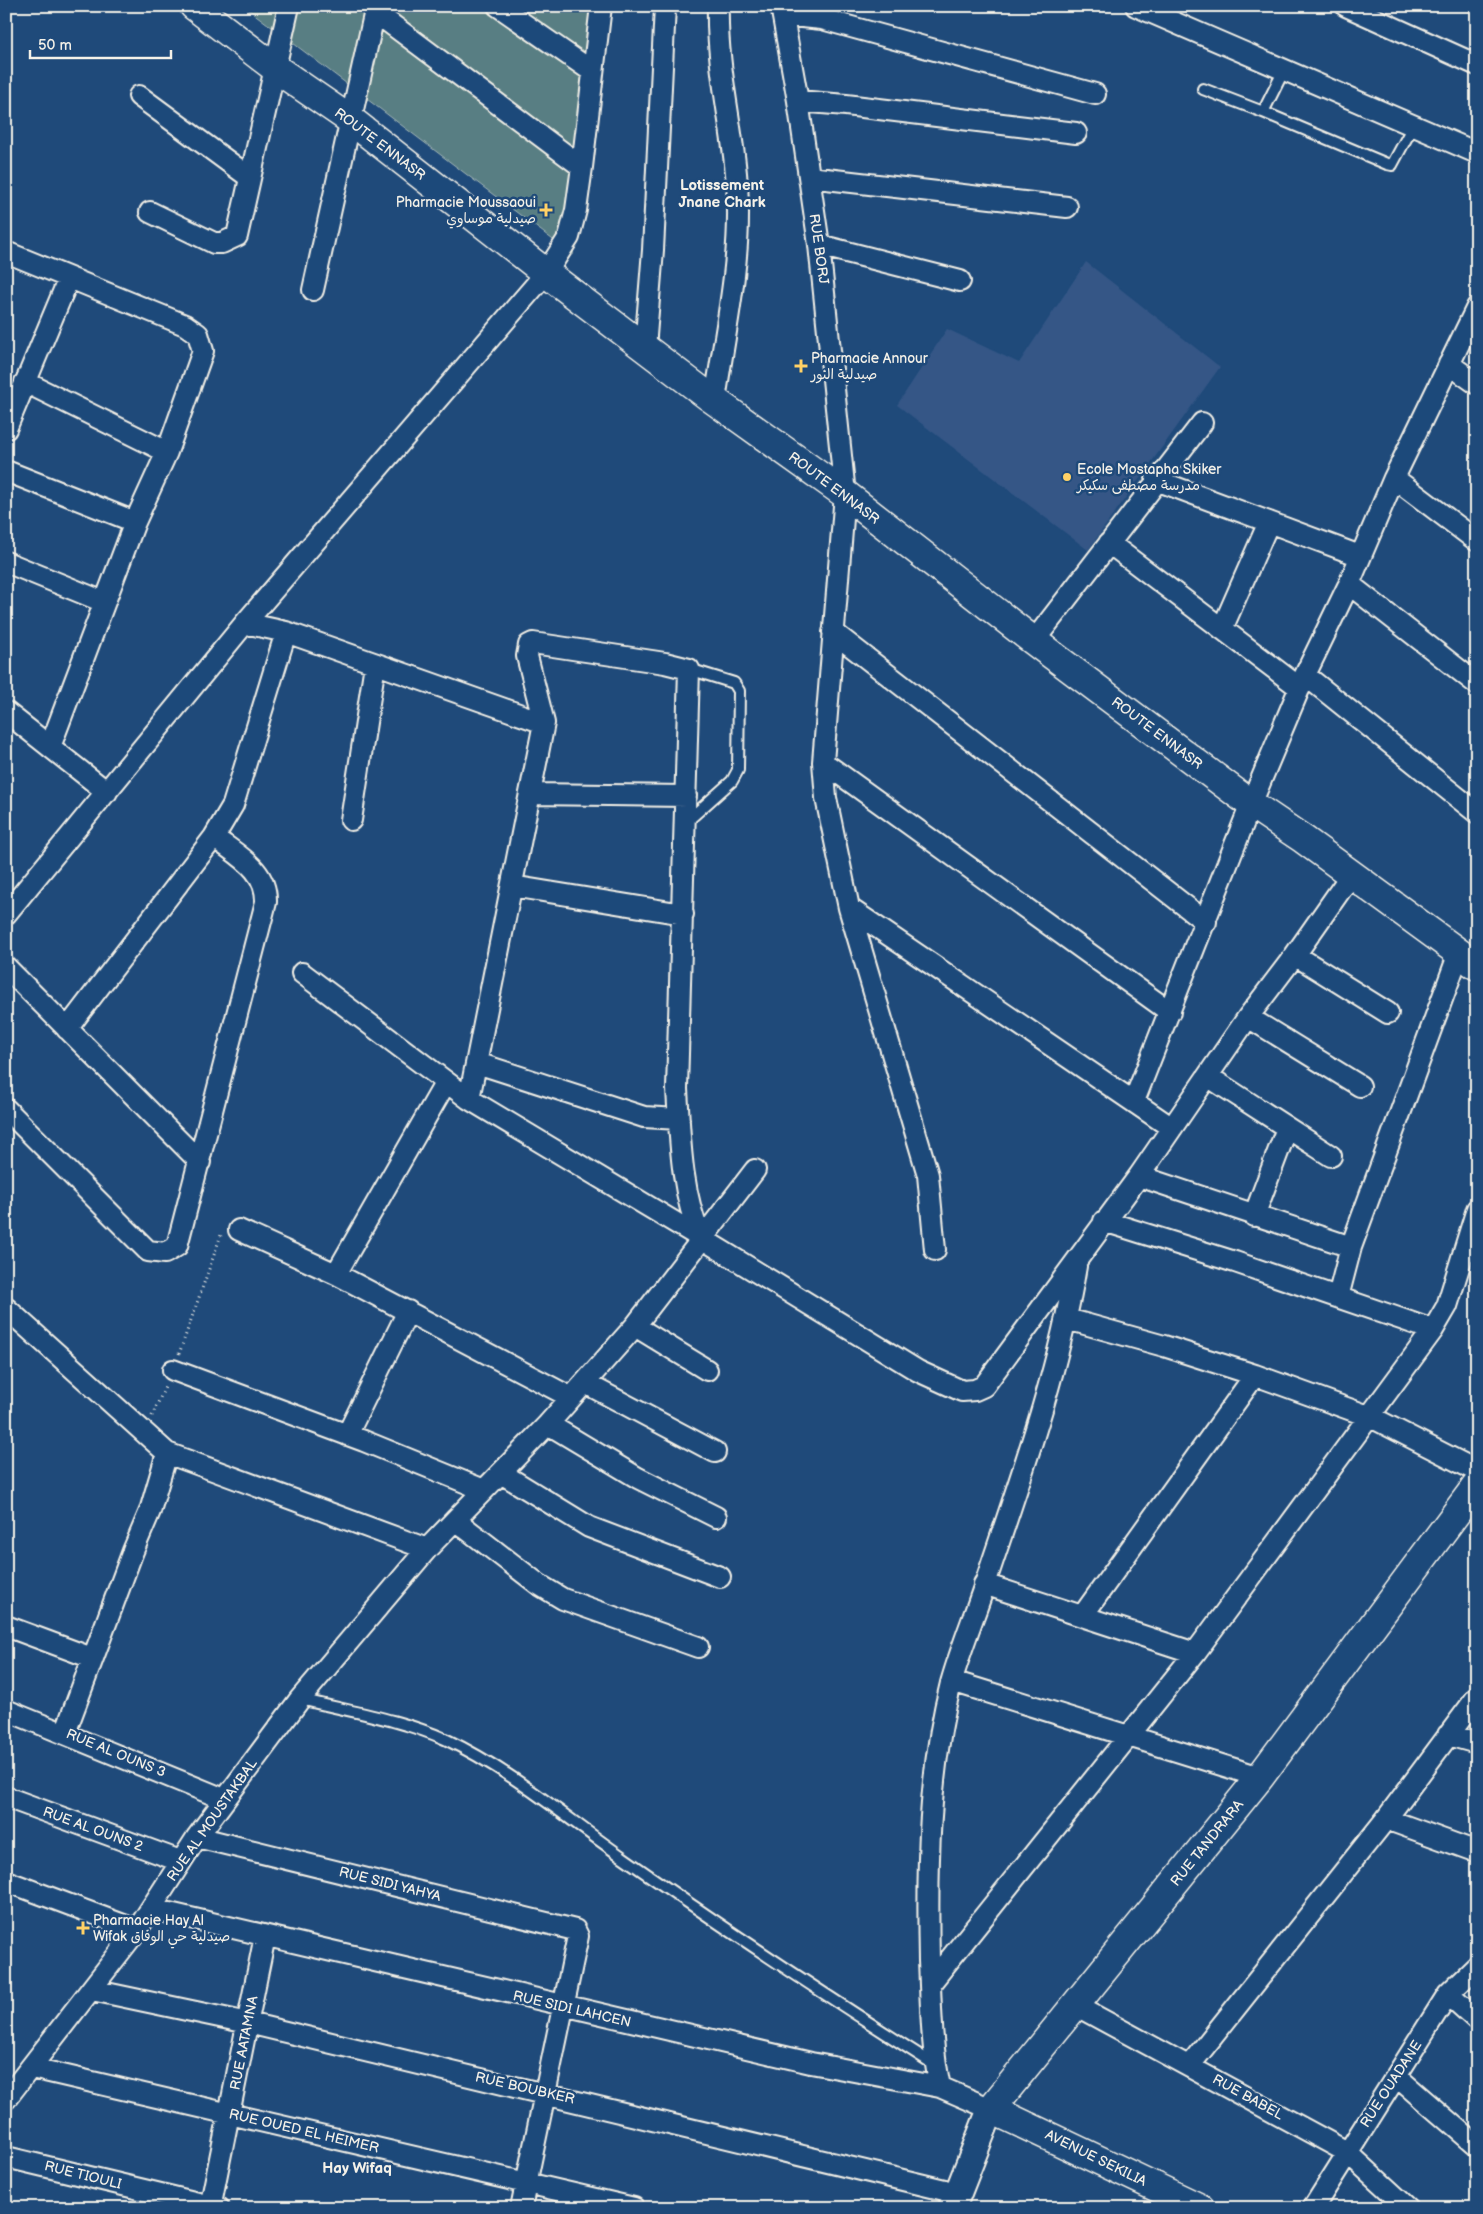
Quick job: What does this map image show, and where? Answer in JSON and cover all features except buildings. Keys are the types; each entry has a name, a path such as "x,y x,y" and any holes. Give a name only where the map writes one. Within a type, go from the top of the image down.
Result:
{"main road":[{"name":"ROUTE ENNASR","path":"194,6 275,68 352,121 546,273 714,401 845,494 1034,641 1251,804 1468,960"},
{"name":"RUE TANDRARA","path":"991,2109 1260,1777 1477,1485"},
{"name":"AVENUE SEKILIA","path":"991,2109 1200,2208"}],"street":[{"path":"150,212 214,243 229,241 237,236 289,6"},
{"path":"6,914 245,623 546,273 569,237 576,210 601,6"},
{"path":"645,348 653,250 665,6"},
{"path":"714,401 732,290 738,207 730,117 720,51 718,6"},
{"path":"1136,6 1477,153"},
{"path":"1351,7 1477,65"},
{"path":"312,290 352,121 375,9 582,167"},
{"path":"508,9 593,72"},
{"path":"782,11 822,19 1095,94"},
{"name":"RUE BORJ","path":"782,11 798,101 819,245 845,494 823,762 826,798 850,908 928,1175 935,1250"},
{"path":"139,96 249,178"},
{"path":"798,101 856,106 1076,134"},
{"path":"810,177 1068,207"},
{"path":"819,245 960,282"},
{"path":"6,252 185,326 198,334 203,351 167,452 134,522 50,747"},
{"path":"6,429 69,278"},
{"path":"1134,1101 1251,804 1302,682 1348,584 1394,478 1477,307"},
{"path":"1449,364 1477,384"},
{"path":"25,382 167,452"},
{"path":"1034,641 1156,480 1202,423"},
{"path":"6,471 134,522"},
{"path":"1394,478 1477,541"},
{"path":"1156,480 1360,556"},
{"path":"1222,629 1269,522"},
{"path":"1109,543 1222,629 1302,682 1477,813"},
{"path":"6,562 104,602"},
{"path":"1348,584 1477,684"},
{"path":"245,623 286,632 544,723"},
{"path":"67,1028 214,837 233,805 286,632"},
{"path":"833,632 1206,922"},
{"path":"469,1099 544,723 527,656 527,648 533,643 666,663 689,669 677,1090 689,1205 701,1238"},
{"path":"351,820 375,664"},
{"path":"6,712 107,792"},
{"path":"823,762 1170,1012"},
{"path":"530,794 686,796"},
{"path":"6,1109 148,1251 165,1253 177,1246 200,1162 266,896 263,879 257,872 214,837"},
{"path":"302,973 469,1099 918,1371 962,1391 975,1390 984,1386 1076,1263 1104,1221 1139,1176 1209,1077 1248,1017 1295,955 1351,875"},
{"path":"512,886 683,914"},
{"path":"850,908 1172,1128"},
{"path":"1295,955 1388,1014"},
{"path":"1338,1297 1351,1247 1468,960"},
{"path":"6,967 200,1162"},
{"path":"1248,1017 1360,1086"},
{"path":"476,1063 644,1117 679,1119"},
{"path":"1209,1077 1331,1156"},
{"path":"336,1274 446,1082"},
{"path":"1254,1216 1287,1128"},
{"name":"RUE AL MOUSTAKBAL","path":"6,2099 32,2068 137,1930 152,1909 180,1861 224,1798 300,1699 427,1549 548,1424 635,1326 755,1170"},
{"path":"1139,1176 1351,1247"},
{"path":"930,1984 1130,1737 1195,1653 1371,1417 1433,1330 1447,1306 1477,1209"},
{"path":"1104,1221 1433,1330"},
{"path":"239,1230 336,1274 570,1397"},
{"path":"940,2087 935,2065 930,1984 928,1892 933,1796 938,1746 952,1681 1067,1319 1076,1263"},
{"path":"6,1308 167,1453 427,1549"},
{"path":"347,1435 408,1311"},
{"path":"1067,1319 1164,1346 1255,1375 1371,1417 1477,1471"},
{"path":"635,1326 707,1370"},
{"path":"173,1370 347,1435 484,1490"},
{"path":"1083,1615 1255,1375"},
{"path":"584,1383 715,1452"},
{"path":"548,1424 638,1478 716,1517"},
{"path":"66,1732 92,1658 150,1511 167,1453"},
{"path":"501,1473 589,1527 720,1577"},
{"path":"455,1520 538,1584 563,1599 698,1647"},
{"path":"984,1584 1195,1653"},
{"path":"6,1626 92,1658"},
{"path":"952,1681 1260,1777"},
{"path":"1190,2065 1386,1819 1477,1697"},
{"name":"RUE AL OUNS 3","path":"6,1710 66,1732 224,1798"},
{"path":"1448,1735 1477,1743"},
{"name":"RUE AL OUNS 2","path":"6,1797 180,1861"},
{"path":"1386,1819 1477,1852"},
{"name":"RUE SIDI YAHYA","path":"197,1837 575,1930 578,1936 564,2007"},
{"path":"6,1881 137,1930"},
{"name":"RUE SIDI LAHCEN","path":"152,1909 811,2064 940,2087 991,2109"},
{"name":"RUE AATAMNA","path":"213,2207 265,1936"},
{"name":"RUE OUADANE","path":"1313,2208 1448,1994 1477,1966"},
{"name":"RUE BOUBKER","path":"92,1990 248,2023 544,2093 954,2200"},
{"path":"1448,1994 1477,2020"},
{"name":"RUE BABEL","path":"1076,2005 1190,2065 1347,2152 1408,2208"},
{"path":"521,2208 544,2093 564,2007"},
{"name":"RUE OUED EL HEIMER","path":"32,2068 634,2208"},
{"path":"1396,2076 1477,2146"},
{"name":"RUE TANDRARA","path":"954,2200 991,2109"},
{"name":"RUE TIOULI","path":"6,2157 213,2207"}],"lane":[{"path":"1263,112 1284,70"},
{"path":"1203,90 1263,112 1392,165 1413,126"},
{"path":"686,823 732,781 738,770 739,691 734,682 689,669"},
{"path":"300,1699 444,1739 491,1764 530,1789 623,1858 935,2065"}],"path":[{"path":"145,1432 173,1370 220,1235 228,1231 239,1230"}],"shaded area":[{"name":"Ecole Mostapha Skiker مدرسة مصطفى سكيكر","path":"1086,262 1220,367 1088,550 897,405 947,329 1019,363"}],"green space":[{"path":"244,6 603,6 573,255"}],"place":[{"name":"Pharmacie Moussaoui صيدلية موساوي","path":"546,210"},
{"name":"Pharmacie Annour صيدلية النور","path":"801,366"},
{"name":"Ecole Mostapha Skiker مدرسة مصطفى سكيكر","path":"1067,477"},
{"name":"Pharmacie Hay Al Wifak صيدلية حي الوفاق","path":"83,1928"}],"district":[{"name":"Lotissement Jnane Chark","path":"722,194"},
{"name":"Hay Wifaq","path":"357,2168"}]}
